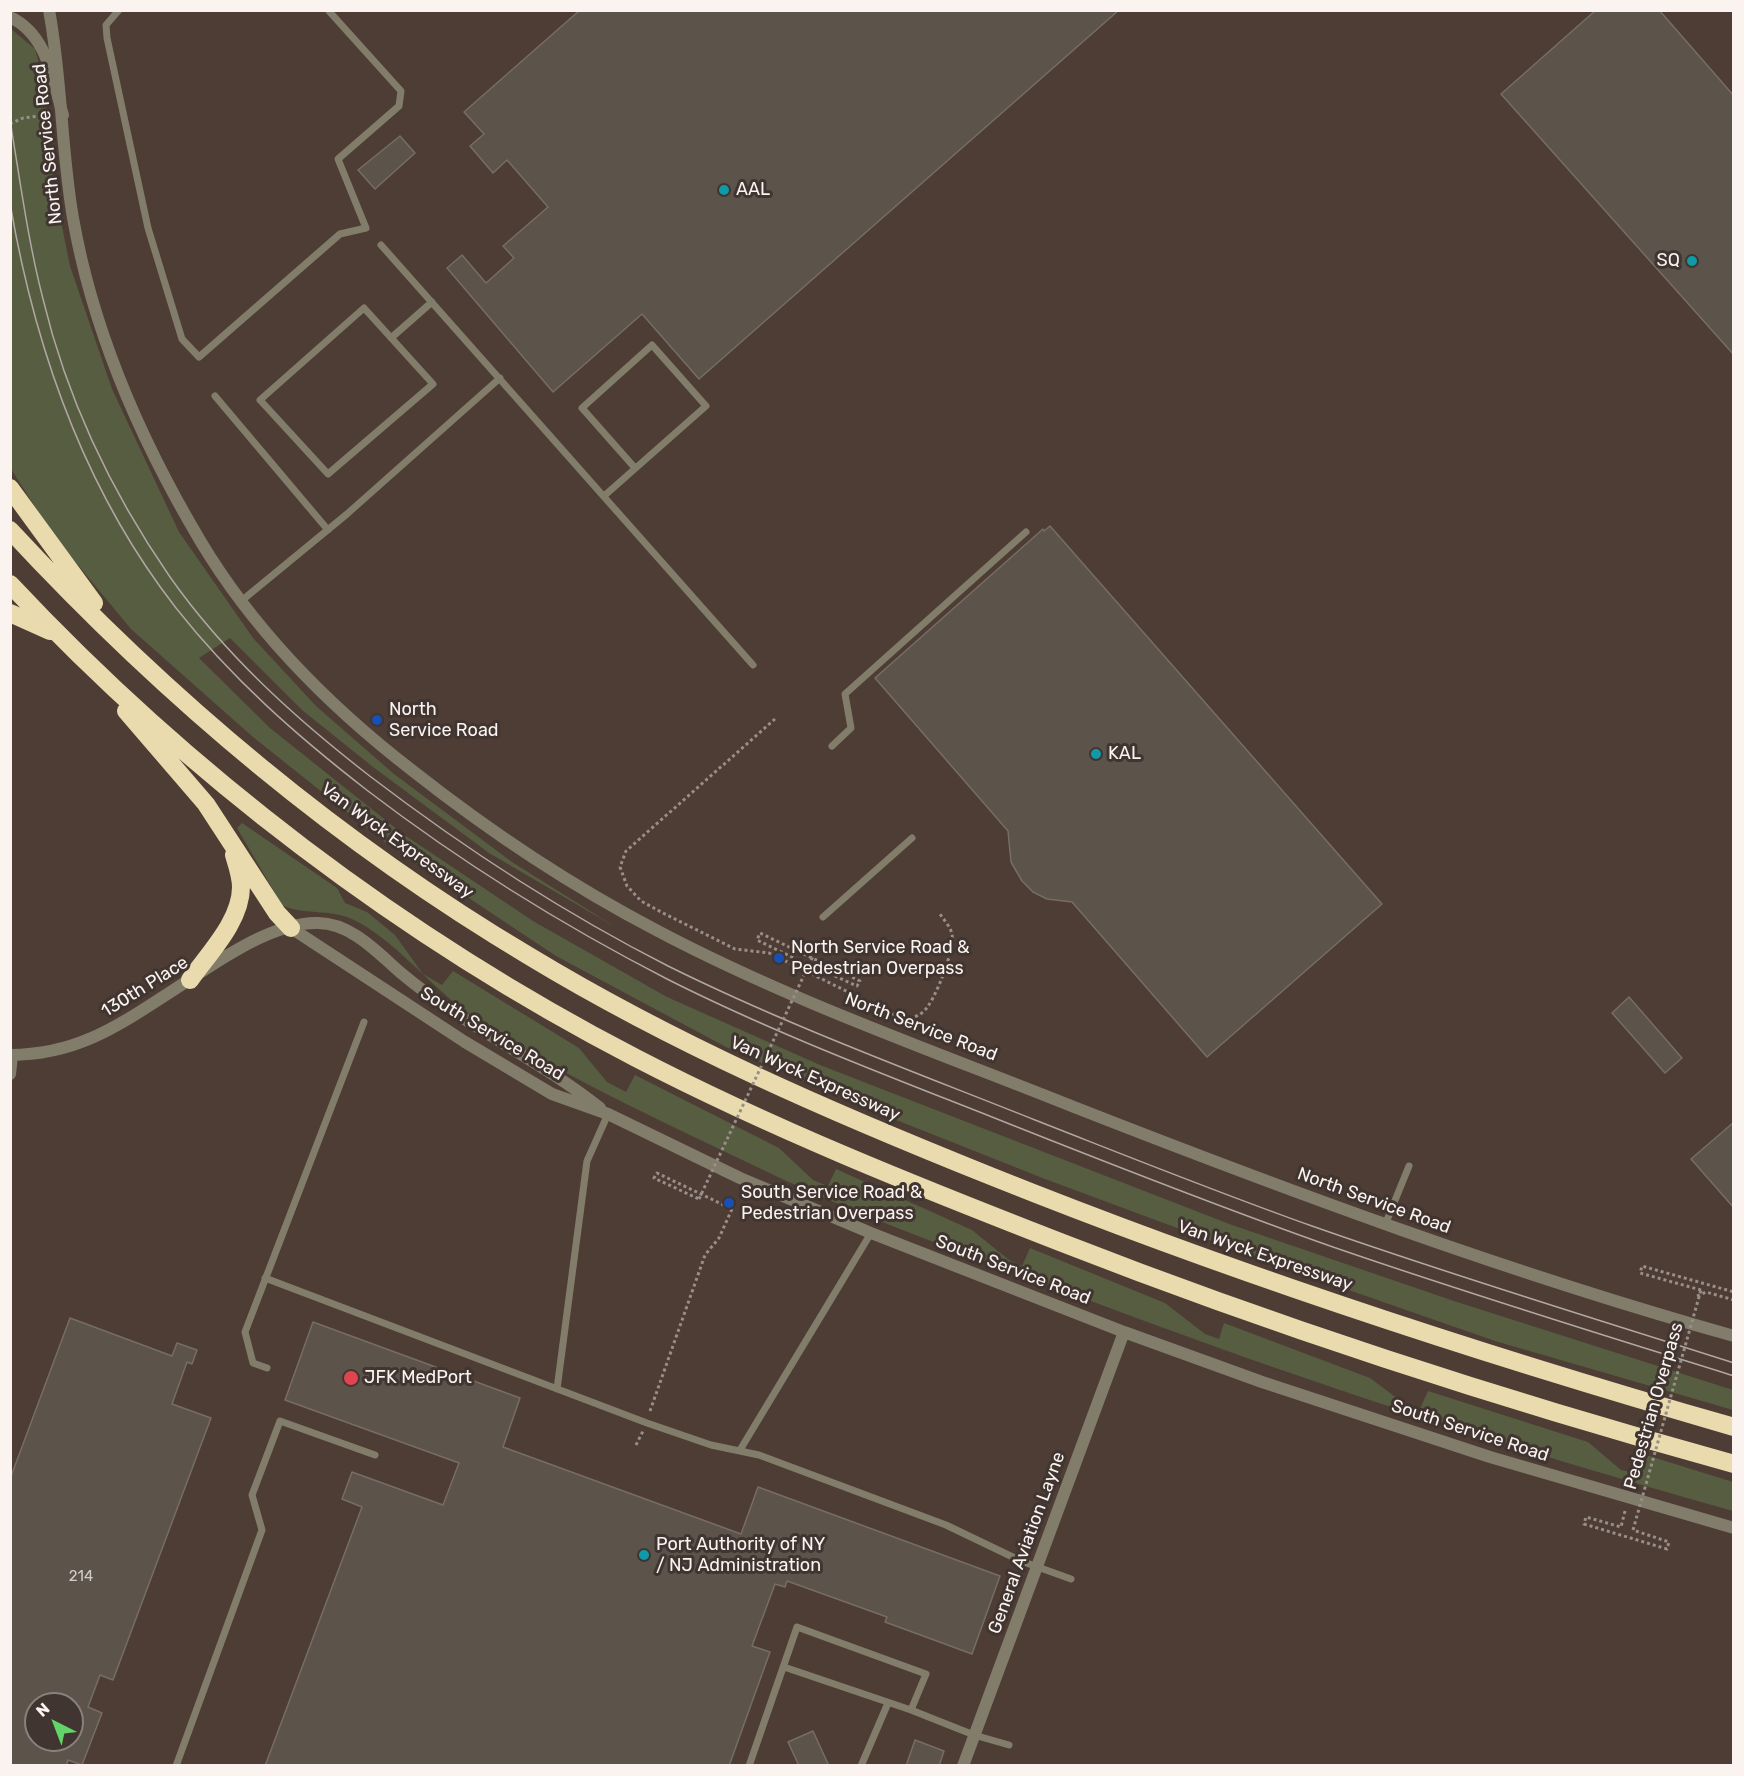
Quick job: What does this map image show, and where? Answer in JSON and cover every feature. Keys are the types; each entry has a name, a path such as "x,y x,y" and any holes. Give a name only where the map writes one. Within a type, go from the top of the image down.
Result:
{"highway":[{"path":"10,488 61,561 135,657"},
{"name":"Van Wyck Expressway","path":"10,530 135,657 275,778 415,882 553,971 717,1058 801,1098 914,1145 1192,1253 1446,1340 1734,1426"},
{"path":"10,584 62,637 166,734 246,802 369,895 524,995 631,1056 696,1089 865,1165 1142,1273 1435,1374 1734,1464"},
{"path":"10,613 62,637"},
{"path":"84,658 163,756 186,779 278,913 291,928"},
{"path":"190,980 226,929 239,901 242,885 231,842"}],"street":[{"name":"North Service Road","path":"49,10 74,221 87,278 106,339 156,459 198,538 240,602 317,688 400,761 515,846 654,930 730,967 849,1018 1205,1158 1385,1225 1551,1280 1734,1336"},
{"path":"10,17 30,31 43,49 63,115"},
{"name":"130th Place","path":"11,1055 51,1053 82,1044 115,1027 253,942 291,928 321,923 354,935 433,999 504,1045 564,1079 608,1114"},
{"name":"South Service Road","path":"291,928 552,1094 608,1114 740,1178 871,1233 1124,1332 1321,1402 1490,1457 1734,1528"},
{"path":"10,1074 11,1055"},
{"name":"General Aviation Layne","path":"963,1766 1124,1332"}],"lane":[{"path":"119,10 106,25 107,38 148,228 182,339 199,357 340,234 366,228 338,159 399,106 401,91 328,10"},
{"path":"381,245 753,665"},
{"path":"391,338 432,302"},
{"path":"364,308 391,338 433,384 328,474 260,400 364,308"},
{"path":"604,496 706,406 652,345 582,408 635,468"},
{"path":"240,602 328,530 500,378"},
{"path":"215,396 328,530"},
{"path":"831,746 851,728 845,694 1026,532"},
{"path":"823,917 912,838"},
{"path":"267,1368 253,1363 245,1332 364,1022"},
{"path":"557,1389 587,1161 608,1114"},
{"path":"1385,1225 1409,1166"},
{"path":"740,1449 871,1233"},
{"path":"265,1278 647,1423 711,1445 740,1449 932,1520 1036,1567 1071,1579"},
{"path":"176,1766 262,1530 252,1495 280,1421 375,1455"},
{"path":"749,1766 797,1627 926,1674 911,1710"},
{"path":"783,1667 1009,1745"},
{"path":"861,1766 888,1703"}],"path":[{"path":"10,124 23,118 47,115"},
{"path":"775,719 626,851 620,867 627,885 641,901 735,949 769,953 889,1014 913,1018 930,1004 951,947 951,930 940,914"},
{"path":"801,968 813,966 857,986 860,981 760,933 757,940 808,965"},
{"path":"636,1445 647,1423 705,1255 719,1238 732,1209 657,1173 654,1178 699,1199 808,965 813,956"},
{"name":"Pedestrian Overpass","path":"1628,1498 1621,1527 1586,1517 1584,1524 1668,1549 1669,1542 1633,1530 1701,1290 1640,1273 1642,1266 1734,1292"},
{"path":"1697,1296 1706,1292 1734,1300"}],"shaded area":[{"path":"11,11 1733,11 1733,1765 11,1766"}],"green space":[{"path":"10,28 35,49 43,77 57,201 70,266 112,389 179,532 253,638 316,706 394,774 512,862 617,928 489,853 373,767 302,710 230,638 199,658 270,728 403,834 533,921 667,997 820,1065 1232,1225 1454,1301 1733,1390 1733,1410 1495,1341 1274,1264 1045,1179 861,1106 726,1047 556,956 386,843 253,737 131,629 53,535 11,469"},
{"path":"242,823 337,888 345,903 367,912 395,935 423,974 442,985 453,971 579,1048 607,1082 626,1092 635,1075 779,1148 813,1180 828,1186 836,1169 972,1230 1009,1260 1022,1266 1030,1248 1165,1303 1205,1334 1219,1339 1224,1323 1370,1378 1402,1402 1420,1409 1428,1391 1588,1442 1621,1470 1640,1474 1646,1455 1733,1482 1733,1511 1484,1437 1238,1355 915,1235 796,1185 610,1096 502,1036 455,1003 440,990 397,950 367,927 343,916 298,910 282,905 237,828"}],"building":[{"name":"AAL","path":"580,10 1119,10 699,379 642,314 553,392 447,268 462,255 486,283 514,258 503,246 548,207 507,160 493,173 470,146 484,134 464,112"},
{"name":"SQ","path":"1596,10 1659,10 1734,96 1734,355 1501,94"},
{"path":"400,136 415,153 375,189 358,170"},
{"name":"KAL","path":"1050,526 1382,904 1207,1057 1072,902 1047,899 1033,892 1022,881 1011,862 1008,831 875,678 1043,529 1044,531"},
{"path":"1629,997 1682,1058 1665,1073 1612,1013"},
{"path":"1734,1122 1734,1208 1691,1159"},
{"path":"70,1318 172,1356 177,1343 197,1350 192,1364 187,1362 172,1404 211,1418 113,1680 100,1675 88,1707 102,1713 82,1765 68,1760 66,1766 10,1766 10,1479"},
{"name":"Port Authority of NY / NJ Administration","path":"313,1322 520,1398 503,1447 741,1534 758,1487 1000,1576 972,1654 885,1622 887,1617 787,1581 785,1587 775,1584 752,1646 770,1652 729,1766 265,1766 362,1507 342,1499 352,1472 443,1505 459,1463 285,1400"},
{"path":"813,1731 829,1766 799,1766 788,1742"},
{"path":"915,1740 944,1751 939,1766 906,1766"}],"tram line":[{"path":"10,120 33,255 53,336 65,373 94,444 149,545 191,606 263,684 289,709 371,777 442,829 553,902 629,946 713,988 804,1028 1277,1213 1469,1279 1734,1363"},
{"path":"10,203 34,311 49,364 68,416 90,466 143,563 197,634 266,705 368,791 439,843 551,915 667,979 828,1052 1290,1232 1483,1297 1734,1376"}],"place":[{"name":"AAL","path":"724,190"},
{"name":"SQ","path":"1692,261"},
{"name":"North Service Road","path":"377,720"},
{"name":"KAL","path":"1096,754"},
{"name":"North Service Road & Pedestrian Overpass","path":"779,958"},
{"name":"South Service Road & Pedestrian Overpass","path":"729,1203"},
{"name":"JFK MedPort","path":"351,1378"},
{"name":"Port Authority of NY / NJ Administration","path":"644,1555"}]}
